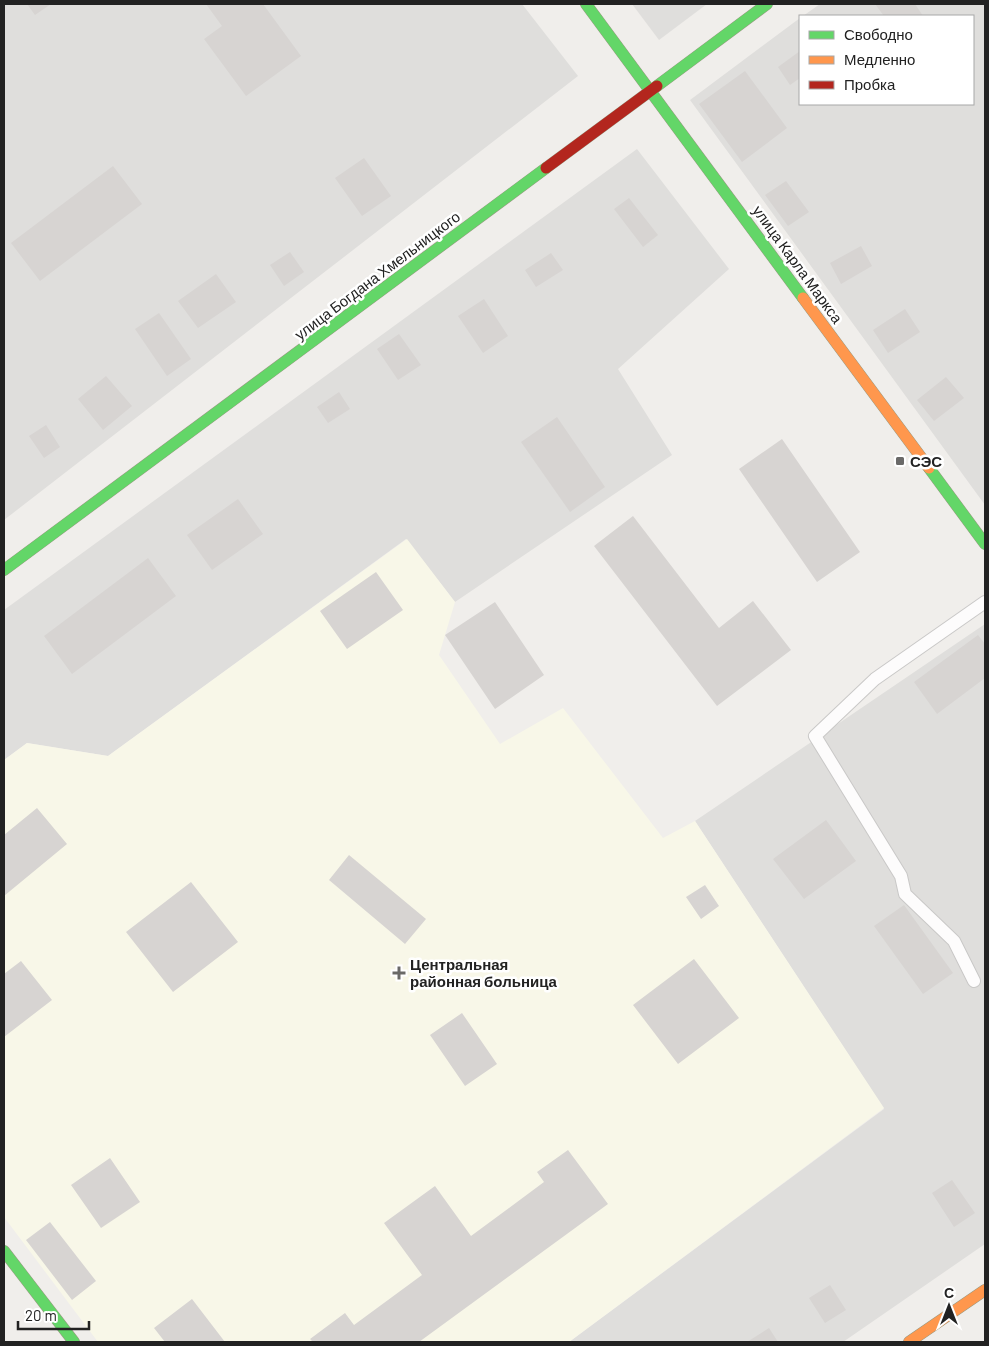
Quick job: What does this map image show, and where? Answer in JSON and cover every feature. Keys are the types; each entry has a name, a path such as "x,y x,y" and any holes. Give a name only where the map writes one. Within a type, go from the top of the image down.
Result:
{"main road":[{"name":"улица Карла Маркса","path":"586,4 985,544"},
{"name":"улица Богдана Хмельницкого","path":"4,570 767,4"},
{"path":"4,1250 74,1342"},
{"path":"910,1342 985,1290"}],"lane":[{"path":"974,981 954,941 904,894 901,876 815,736 875,679 985,602"}],"shaded area":[{"path":"4,4 522,4 578,76 4,520"},
{"path":"632,4 707,4 659,40"},
{"path":"820,4 985,4 985,505 690,100 799,19 799,105 974,105 974,15 804,15"},
{"path":"637,149 729,269 618,369 672,455 455,602 406,539 108,756 27,743 4,760 4,610"},
{"name":"Центральная районная больница","path":"407,539 455,602 439,655 500,744 563,708 663,838 695,821 884,1108 569,1342 98,1342 4,1217 4,760 27,743 108,756"},
{"path":"985,624 985,1244 843,1342 569,1342 884,1109 695,821"}],"building":[{"path":"27,4 51,4 35,15"},
{"path":"206,4 263,4 301,56 246,96 204,39 222,26"},
{"path":"875,4 915,4 922,15 883,15"},
{"path":"799,52 799,79 790,85 778,67"},
{"path":"745,71 787,128 742,162 699,104"},
{"path":"364,158 391,196 362,216 335,178"},
{"path":"113,166 142,204 40,281 11,243"},
{"path":"786,181 809,212 788,226 765,195"},
{"path":"629,198 658,235 643,247 614,209"},
{"path":"861,246 872,266 841,284 830,263"},
{"path":"290,252 304,272 284,286 270,265"},
{"path":"551,253 563,270 536,287 525,270"},
{"path":"216,274 236,302 198,328 178,301"},
{"path":"484,299 508,336 483,353 458,316"},
{"path":"905,309 920,332 888,353 873,330"},
{"path":"159,313 191,359 167,376 135,329"},
{"path":"399,334 421,365 398,380 377,349"},
{"path":"106,376 132,406 103,430 78,399"},
{"path":"946,377 964,398 934,421 917,400"},
{"path":"339,392 350,409 328,423 317,407"},
{"path":"557,417 605,487 570,512 521,442"},
{"path":"46,425 60,447 44,458 29,436"},
{"path":"782,439 860,552 817,582 739,469"},
{"path":"238,499 263,534 212,570 187,535"},
{"path":"633,516 719,628 753,601 791,650 717,706 594,546"},
{"path":"148,558 176,596 72,674 44,636"},
{"path":"376,572 403,610 347,649 320,611"},
{"path":"495,602 544,675 495,709 445,635"},
{"path":"978,635 985,644 985,678 937,714 914,682"},
{"path":"37,808 67,844 4,896 4,835"},
{"path":"826,820 856,861 804,899 773,859"},
{"path":"349,855 426,919 405,944 329,880"},
{"path":"191,882 238,942 173,992 126,932"},
{"path":"705,885 719,906 701,919 686,897"},
{"path":"904,905 953,973 923,994 874,926"},
{"path":"694,959 739,1018 678,1064 633,1005"},
{"path":"21,961 52,1000 4,1037 4,974"},
{"path":"462,1013 497,1064 465,1086 430,1035"},
{"path":"568,1150 608,1204 419,1342 313,1342 310,1339 345,1313 354,1325 422,1275 384,1223 435,1186 471,1236 544,1182 537,1172"},
{"path":"110,1158 140,1202 101,1228 71,1185"},
{"path":"952,1180 975,1213 954,1227 932,1193"},
{"path":"50,1222 96,1281 72,1300 26,1240"},
{"path":"830,1285 846,1310 825,1323 809,1298"},
{"path":"192,1299 225,1342 165,1342 154,1328"},
{"path":"769,1328 778,1342 747,1342"}],"traffic: fast":[{"path":"586,4 803,298"},
{"path":"657,86 767,4"},
{"path":"4,570 546,168"},
{"path":"929,468 985,544"},
{"path":"4,1251 74,1342"}],"traffic: slow":[{"path":"803,298 929,468"},
{"path":"909,1342 985,1290"}],"traffic: jam":[{"path":"546,168 657,86"}],"place":[{"name":"СЭС","path":"900,461"},
{"name":"Центральная районная больница","path":"399,973"}]}
